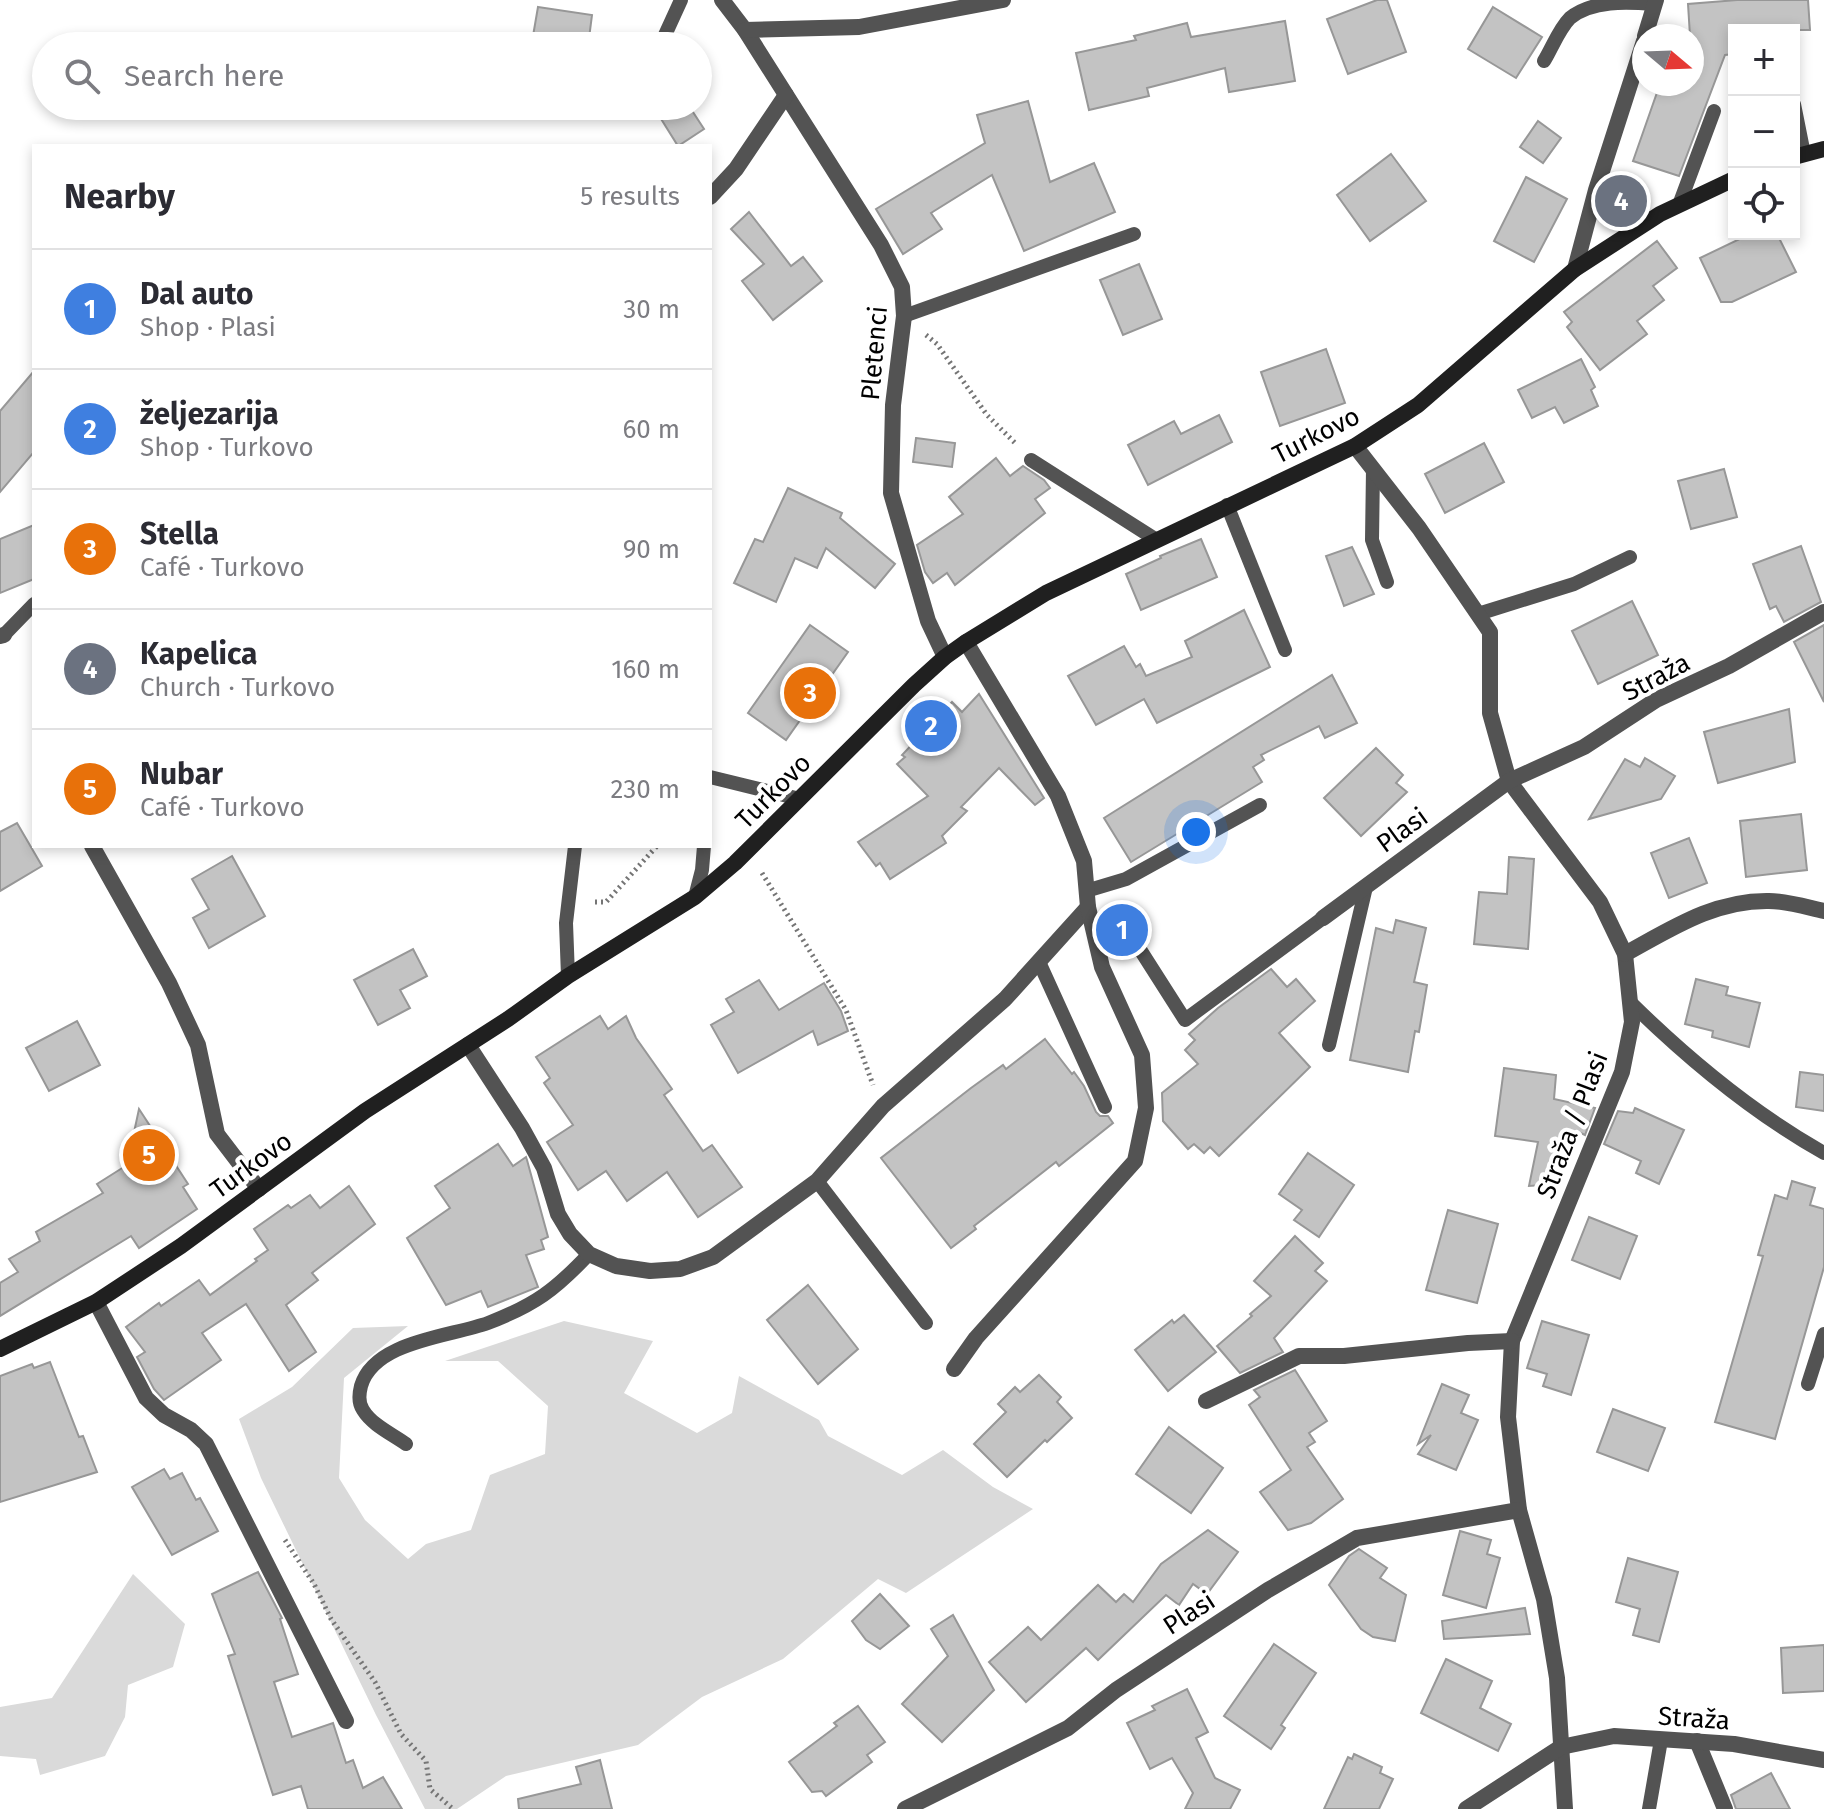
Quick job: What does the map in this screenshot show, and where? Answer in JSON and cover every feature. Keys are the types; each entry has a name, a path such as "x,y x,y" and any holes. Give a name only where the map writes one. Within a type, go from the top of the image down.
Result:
{"main road":[{"path":"1800,156 1824,149"},
{"name":"Turkovo","path":"0,1349 96,1302 181,1246 365,1111 568,976 695,897 735,863 856,740 945,657 966,642 1046,593 1355,446 1418,405 1575,269 1679,205 1728,182"}],"street":[{"name":"Pletenci","path":"722,0 745,30 881,245 902,287 904,316 893,405 891,493 928,621 945,657"},
{"path":"745,30 859,27 1003,0"},
{"path":"1649,24 1655,2"},
{"path":"1575,269 1596,190 1632,78"},
{"path":"712,195 736,169 786,95"},
{"name":"Straža / Plasi","path":"1355,446 1419,528 1490,632 1490,713 1509,781 1600,902 1625,954 1632,1022 1622,1072 1512,1341 1508,1417 1519,1510 1544,1599 1557,1678 1565,1809"},
{"name":"Straža","path":"1509,781 1584,747 1656,700 1729,666 1824,612"},
{"path":"954,1369 976,1338 1135,1161 1146,1108 1142,1055 1102,967 1087,899 1084,861 1058,796 966,642"},
{"name":"Plasi","path":"1323,918 1509,781"},
{"path":"93,848 169,983 198,1045 217,1134 259,1189"},
{"path":"468,1045 544,1168 558,1214 570,1234 589,1254 616,1266 650,1271 680,1269 713,1257 817,1181 883,1106 1005,999 1039,962 1087,899"},
{"path":"1625,954 1696,915 1730,903 1771,901 1824,911"},
{"path":"96,1302 146,1398 164,1415 191,1430 206,1444 346,1721"},
{"path":"1206,1401 1299,1356 1344,1356 1512,1341"},
{"name":"Plasi","path":"905,1809 1068,1728 1116,1690 1217,1623 1357,1538 1519,1510"},
{"name":"Straža","path":"1561,1747 1614,1736 1734,1744 1824,1760"},
{"path":"1697,1741 1725,1809"},
{"path":"1466,1809 1561,1747"}],"lane":[{"path":"666,32 681,0"},
{"path":"1544,61 1571,18 1587,8 1604,2 1655,2"},
{"path":"1679,205 1714,111"},
{"path":"904,316 1134,234"},
{"path":"1031,460 1155,539"},
{"path":"1373,469 1372,540 1387,582"},
{"path":"1227,505 1285,650"},
{"path":"1478,614 1574,584 1630,557"},
{"path":"2,635 32,606"},
{"path":"712,777 800,799"},
{"path":"1087,899 1260,805"},
{"path":"568,976 566,923 575,848"},
{"path":"695,897 704,848"},
{"path":"1329,1045 1366,887"},
{"path":"1098,948 1134,940 1185,1020 1323,918"},
{"path":"1039,962 1105,1107"},
{"path":"1630,1002 1676,1048 1791,1134 1824,1153"},
{"path":"817,1181 926,1323"},
{"path":"406,1444 369,1418 360,1407 359,1392 364,1376 374,1365 384,1355 488,1323 546,1296 589,1254"},
{"path":"1808,1384 1824,1334"},
{"path":"1649,1809 1661,1740"}],"path":[{"path":"904,316 937,344 987,415 1031,460"},
{"path":"595,902 606,902 655,848"},
{"path":"762,873 846,1010 876,1094"},
{"path":"277,1529 314,1584 331,1619 375,1682 401,1734 426,1761 430,1789 453,1809"}],"shaded area":[{"path":"564,1321 653,1341 624,1393 697,1433 732,1413 739,1376 819,1420 828,1436 902,1475 943,1450 993,1487 1033,1509 906,1593 878,1579 783,1659 702,1697 638,1745 506,1776 457,1809 425,1809 261,1478 239,1419 292,1387 353,1328 408,1326 344,1378 339,1478 365,1520 408,1559 426,1544 471,1530 490,1475 545,1454 548,1406 498,1361 445,1361"},
{"path":"133,1574 185,1624 173,1667 128,1685 125,1717 105,1756 40,1775 36,1759 0,1756 0,1707 52,1698"}],"building":[{"path":"1377,0 1387,0 1406,52 1348,74 1327,19"},
{"path":"1808,0 1810,30 1800,30 1800,24 1728,24 1728,55 1725,55 1679,176 1633,161 1656,96 1704,96 1704,24 1689,24 1688,4"},
{"path":"538,7 592,15 590,32 534,32"},
{"path":"1493,7 1542,37 1516,78 1468,49"},
{"path":"1285,21 1295,81 1229,92 1225,68 1147,88 1149,96 1089,110 1076,53 1136,40 1134,36 1187,23 1191,37"},
{"path":"1028,101 1050,182 1094,163 1115,212 1024,251 992,175 931,213 942,229 903,254 876,209 985,143 977,115"},
{"path":"662,120 698,120 704,129 677,144"},
{"path":"1538,121 1561,138 1543,163 1520,147"},
{"path":"1391,154 1426,201 1370,241 1337,195"},
{"path":"1526,177 1567,199 1534,262 1494,241"},
{"path":"749,212 791,266 803,257 822,281 773,320 742,281 764,264 731,229"},
{"path":"1738,240 1780,240 1796,272 1732,302 1721,302 1700,258"},
{"path":"1657,241 1677,268 1653,286 1664,300 1637,321 1647,334 1600,370 1567,327 1572,322 1564,312"},
{"path":"1139,264 1162,319 1123,335 1100,280"},
{"path":"1326,349 1345,403 1280,426 1261,372"},
{"path":"1581,359 1595,387 1591,390 1598,406 1564,423 1555,407 1532,418 1518,390"},
{"path":"32,373 32,454 0,492 0,411"},
{"path":"1219,415 1232,442 1148,485 1128,445 1174,421 1181,434"},
{"path":"916,438 955,443 952,467 913,462"},
{"path":"1484,443 1504,482 1445,513 1425,474"},
{"path":"996,458 1010,476 1023,466 1044,480 1050,488 1035,499 1045,513 955,585 947,573 933,583 925,572 917,545 963,514 949,497"},
{"path":"1724,469 1737,517 1691,529 1678,481"},
{"path":"788,488 842,513 840,518 895,564 875,588 826,548 817,568 795,558 776,602 734,583 755,539 763,542"},
{"path":"32,526 32,580 0,593 0,539"},
{"path":"1201,539 1217,577 1141,610 1126,574"},
{"path":"1801,546 1821,602 1784,622 1776,606 1770,609 1753,564"},
{"path":"1352,547 1374,594 1344,606 1326,556"},
{"path":"1632,601 1658,655 1598,684 1572,631"},
{"path":"1244,610 1270,667 1157,723 1144,699 1096,725 1068,676 1124,646 1136,667 1140,664 1146,676 1192,657 1185,641"},
{"path":"810,625 848,652 786,740 748,713"},
{"path":"1824,625 1824,702 1794,642"},
{"path":"1332,675 1357,723 1325,738 1319,726 1261,755 1264,760 1253,767 1262,782 1131,862 1104,818"},
{"path":"979,694 1044,798 1035,805 999,768 961,807 967,811 942,836 946,843 890,879 880,863 876,866 858,842 928,796 897,764 952,702 962,712"},
{"path":"1789,709 1795,762 1718,783 1704,732"},
{"path":"1376,748 1403,775 1396,783 1407,792 1361,836 1324,798"},
{"path":"1645,758 1675,776 1661,799 1589,819 1625,759 1640,767"},
{"path":"1801,814 1807,870 1746,877 1740,821"},
{"path":"17,823 42,866 0,891 0,832"},
{"path":"1689,838 1707,883 1669,898 1651,853"},
{"path":"232,856 265,916 209,948 193,918 209,909 192,879"},
{"path":"1509,857 1534,859 1528,949 1474,944 1479,892 1507,894"},
{"path":"1396,920 1426,928 1414,982 1427,985 1408,1072 1350,1060 1376,928 1393,933"},
{"path":"413,949 427,976 400,990 410,1008 378,1025 354,980"},
{"path":"1271,969 1287,987 1296,979 1315,1001 1279,1033 1310,1067 1219,1156 1210,1147 1204,1153 1194,1144 1188,1149 1163,1121 1162,1093 1198,1064 1185,1050 1195,1040 1189,1034"},
{"path":"1696,979 1728,987 1726,995 1760,1003 1749,1047 1712,1037 1713,1031 1685,1024"},
{"path":"759,980 779,1010 824,983 841,1011 848,1031 818,1045 813,1031 738,1073 711,1025 734,1012 726,999"},
{"path":"600,1016 608,1029 626,1016 636,1038 672,1089 664,1095 703,1151 712,1145 742,1187 698,1217 667,1172 627,1201 606,1171 578,1190 547,1142 573,1125 544,1083 550,1078 536,1057"},
{"path":"77,1021 100,1065 49,1091 26,1048"},
{"path":"1045,1039 1084,1086 1096,1112 1100,1116 1108,1116 1113,1123 1059,1166 1056,1162 974,1226 976,1229 951,1248 881,1158 971,1088 1003,1065 1006,1069"},
{"path":"1504,1068 1556,1075 1554,1099 1595,1108 1585,1135 1581,1133 1558,1184 1529,1186 1538,1142 1495,1136"},
{"path":"1800,1072 1824,1075 1824,1111 1796,1107"},
{"path":"1635,1108 1684,1130 1659,1184 1636,1173 1641,1161 1604,1144 1618,1111 1633,1113"},
{"path":"139,1109 188,1184 183,1187 197,1209 139,1248 131,1236 0,1316 0,1283 18,1272 9,1259 40,1241 36,1232 103,1193 97,1184 127,1165"},
{"path":"498,1144 513,1166 526,1157 527,1160 548,1237 541,1240 544,1249 526,1255 538,1287 488,1307 481,1291 446,1305 407,1238 450,1208 435,1186"},
{"path":"1308,1153 1354,1185 1319,1237 1294,1220 1302,1210 1279,1194"},
{"path":"1792,1181 1815,1188 1810,1205 1824,1209 1824,1267 1775,1439 1715,1422 1763,1256 1758,1255 1775,1195 1787,1199"},
{"path":"349,1186 375,1224 312,1273 318,1280 286,1305 316,1352 289,1371 246,1304 202,1333 221,1360 164,1400 154,1389 137,1357 145,1352 126,1327 199,1280 210,1295 268,1250 254,1229 288,1205 291,1208 310,1195 320,1208"},
{"path":"1448,1210 1498,1224 1477,1303 1426,1290"},
{"path":"1589,1217 1637,1236 1620,1279 1572,1260"},
{"path":"1295,1236 1323,1263 1315,1271 1327,1281 1274,1338 1283,1352 1240,1373 1217,1346 1271,1296 1254,1281"},
{"path":"808,1285 858,1349 818,1384 767,1320"},
{"path":"1184,1315 1216,1352 1168,1391 1135,1350 1172,1320 1174,1323"},
{"path":"1542,1321 1589,1335 1571,1395 1543,1386 1547,1374 1527,1368"},
{"path":"50,1362 79,1437 83,1436 97,1472 0,1502 0,1376 32,1364 34,1368"},
{"path":"1295,1370 1327,1421 1309,1433 1315,1442 1307,1447 1343,1499 1311,1523 1288,1530 1260,1492 1291,1470 1249,1405 1260,1397 1254,1390"},
{"path":"1039,1375 1061,1397 1057,1402 1072,1418 1007,1477 974,1444 1006,1412 998,1404 1015,1387 1020,1392"},
{"path":"1442,1384 1469,1395 1461,1413 1478,1420 1456,1470 1418,1454 1431,1435 1418,1444"},
{"path":"1613,1409 1665,1428 1648,1471 1597,1452"},
{"path":"1169,1427 1223,1468 1191,1513 1136,1474"},
{"path":"164,1469 170,1479 182,1473 218,1531 172,1555 132,1487"},
{"path":"1208,1530 1238,1552 1207,1594 1193,1584 1179,1605 1166,1595 1098,1660 1086,1648 1026,1702 989,1662 1028,1627 1041,1640 1098,1585 1116,1602 1124,1594 1133,1602 1161,1564"},
{"path":"1460,1531 1491,1540 1487,1554 1500,1558 1486,1608 1443,1595"},
{"path":"1359,1549 1387,1568 1380,1578 1406,1595 1395,1641 1373,1637 1361,1629 1329,1585 1349,1556"},
{"path":"1628,1558 1678,1572 1659,1642 1633,1635 1640,1609 1616,1602"},
{"path":"258,1572 282,1618 298,1674 274,1682 292,1737 333,1723 346,1763 353,1760 363,1788 383,1777 402,1809 308,1809 301,1786 273,1795 228,1656 235,1654 212,1594"},
{"path":"880,1594 909,1626 880,1649 866,1640 852,1621"},
{"path":"1525,1608 1530,1634 1444,1639 1442,1621"},
{"path":"953,1615 994,1690 942,1742 902,1704 948,1656 931,1629"},
{"path":"1274,1644 1316,1673 1281,1725 1285,1728 1271,1749 1224,1716"},
{"path":"1824,1645 1824,1691 1783,1693 1781,1648"},
{"path":"1446,1659 1492,1681 1480,1708 1511,1724 1498,1751 1421,1713"},
{"path":"1187,1689 1208,1732 1196,1738 1215,1778 1240,1790 1230,1809 1185,1809 1193,1793 1172,1758 1150,1769 1127,1723 1155,1710 1152,1706"},
{"path":"858,1706 885,1742 867,1755 872,1762 826,1796 822,1791 812,1792 789,1762"},
{"path":"1354,1754 1382,1767 1380,1773 1393,1779 1379,1809 1324,1809 1348,1757 1352,1759"},
{"path":"600,1760 612,1809 519,1809 518,1799 581,1784 576,1767"},
{"path":"1771,1773 1790,1809 1736,1809 1731,1795"}],"place":[{"name":"Kapelica","path":"1621,201"},
{"name":"Stella","path":"810,693"},
{"name":"željezarija","path":"931,726"},
{"name":"Dal auto","path":"1122,930"},
{"name":"Nubar","path":"149,1155"}]}
